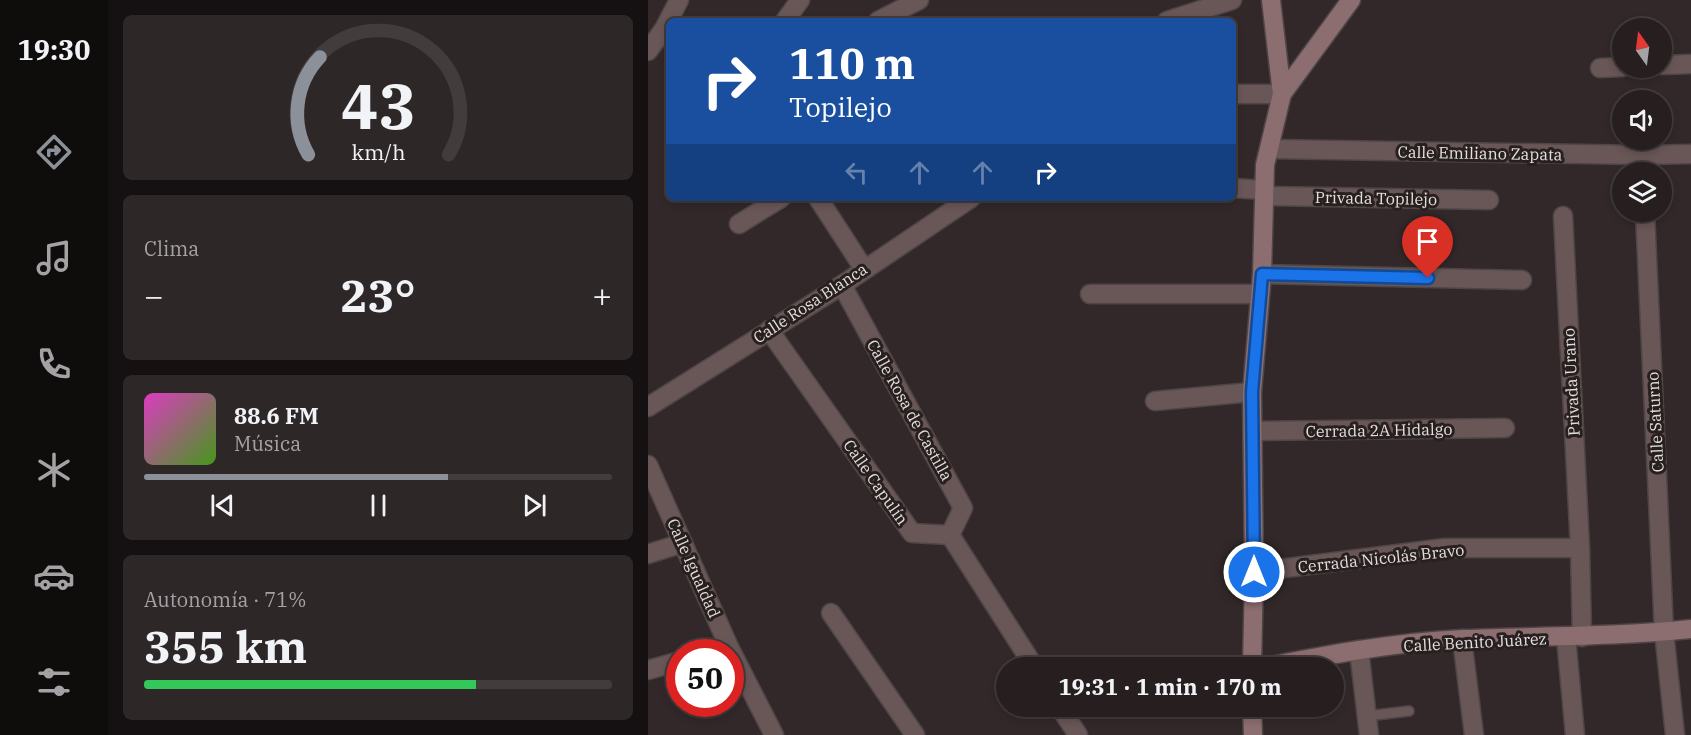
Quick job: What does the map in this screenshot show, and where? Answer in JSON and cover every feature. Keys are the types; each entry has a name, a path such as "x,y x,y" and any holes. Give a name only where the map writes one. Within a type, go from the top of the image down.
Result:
{"main road":[{"path":"1252,657 1254,572 1252,392 1262,274 1265,165 1282,94 1271,0"},
{"path":"1282,94 1351,0"},
{"name":"Calle Benito Juárez","path":"1320,657 1359,650 1462,639 1574,637 1691,629"},
{"path":"1250,732 1251,717"}],"street":[{"path":"667,18 679,0"},
{"path":"787,18 800,0"},
{"path":"884,18 919,0"},
{"path":"1176,18 1232,0"},
{"path":"648,51 660,29"},
{"path":"1672,65 1691,64"},
{"path":"1600,68 1612,67"},
{"path":"1236,94 1282,94"},
{"name":"Calle Emiliano Zapata","path":"1269,149 1612,163"},
{"name":"Calle Emiliano Zapata","path":"1653,162 1691,154"},
{"name":"Privada Topilejo","path":"1236,188 1264,193 1489,200"},
{"path":"739,224 776,201"},
{"path":"820,201 864,269"},
{"name":"Calle Rosa Blanca","path":"648,407 842,285 966,201"},
{"name":"Privada Urano","path":"1563,216 1580,548 1574,637 1575,735"},
{"name":"Calle Saturno","path":"1645,222 1664,632 1675,735"},
{"path":"1262,274 1522,280"},
{"name":"Calle Rosa de Castilla","path":"842,285 963,508 950,535"},
{"path":"1090,294 1260,294"},
{"name":"Calle Capulín","path":"769,330 912,533 950,535"},
{"path":"1155,401 1252,392"},
{"name":"Cerrada 2A Hidalgo","path":"1253,431 1505,428"},
{"name":"Calle Igualdad","path":"648,465 725,639"},
{"path":"950,535 1028,657"},
{"path":"648,554 683,543"},
{"name":"Cerrada Nicolás Bravo","path":"1254,572 1445,548 1580,548"},
{"path":"831,613 915,735"},
{"path":"1462,639 1474,735"},
{"path":"1359,650 1369,735"},
{"path":"648,670 666,665"},
{"name":"Calle Igualdad","path":"744,676 774,735"},
{"path":"1066,717 1078,735"}],"lane":[{"path":"1367,716 1409,711"}],"route":[{"path":"1254,572 1252,392 1262,274 1428,278"}]}
